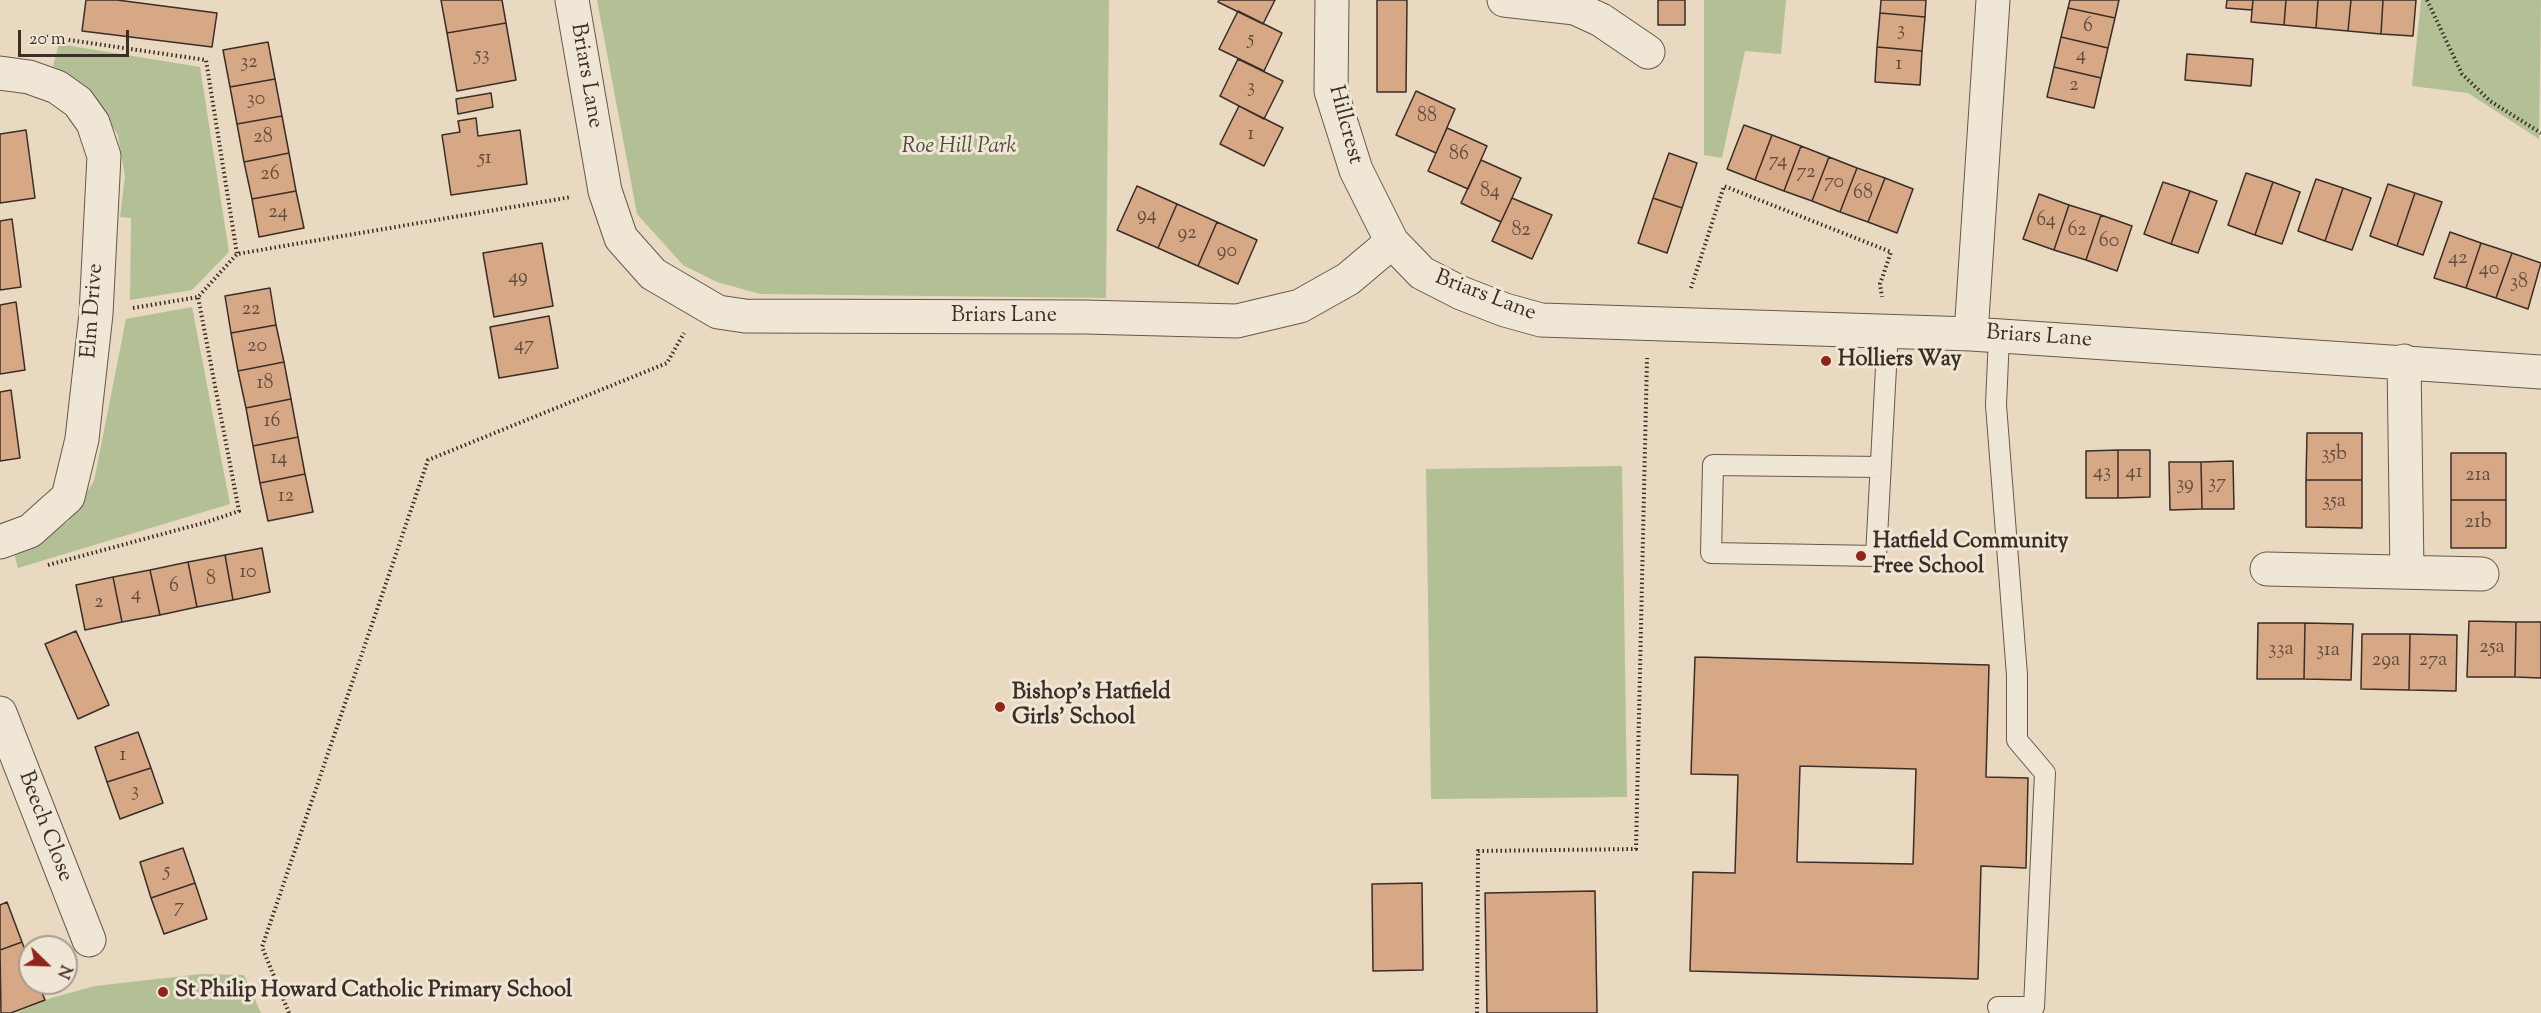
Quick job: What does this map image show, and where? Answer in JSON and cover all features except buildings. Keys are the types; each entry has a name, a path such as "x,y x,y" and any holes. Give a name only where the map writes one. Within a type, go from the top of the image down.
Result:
{"street":[{"name":"Briars Lane","path":"572,0 605,191 621,238 653,274 718,312 745,316 1085,317 1237,321 1300,306 1348,279 1392,242 1422,273 1461,293 1505,310 1541,320 1985,335 2541,372"},
{"name":"Hillcrest","path":"1332,0 1331,91 1356,170 1392,242"},
{"path":"1504,0 1575,8 1601,20 1648,52"},
{"path":"1985,335 1994,0"},
{"name":"Elm Drive","path":"0,542 30,531 68,496 82,439 96,314 104,156 93,123 78,102 57,87 14,75"},
{"path":"2404,362 2407,571"},
{"path":"2267,569 2482,574"},
{"name":"Beech Close","path":"0,713 89,940"}],"lane":[{"path":"1880,467 1713,465 1711,553 1876,556 1888,330"},
{"path":"1985,335 1996,405 2017,675 2017,740 2045,773 2034,1007 1998,1007"}],"path":[{"path":"2427,0 2462,74 2490,101 2541,134"},
{"path":"42,36 206,60 237,254"},
{"path":"1679,326 1724,186 1891,252 1880,284 1888,330"},
{"path":"96,314 198,297 237,254 605,191"},
{"path":"38,567 207,522 239,511 198,297"},
{"path":"289,1013 262,947 428,460 667,363 701,304"},
{"path":"1477,1013 1478,851 1636,849 1647,363"}],"green space":[{"name":"Roe Hill Park","path":"597,0 1109,0 1106,298 760,294 717,282 683,265 637,214"},
{"path":"1704,0 1786,0 1781,54 1745,51 1722,158 1704,155"},
{"path":"2421,0 2541,0 2539,139 2468,93 2412,86"},
{"path":"59,44 200,67 229,252 192,290 130,300 131,218 120,217 125,177 118,135 89,91 53,66"},
{"path":"192,307 230,504 18,568 14,553 68,522 94,481 126,319"},
{"path":"1622,466 1627,797 1431,799 1426,469"},
{"name":"St Philip Howard Catholic Primary School","path":"201,974 244,975 261,1013 16,1013 51,998 78,995 78,991 95,986"}],"place":[{"name":"Holliers Way","path":"1826,361"},
{"name":"Hatfield Community Free School","path":"1861,556"},
{"name":"Bishop's Hatfield Girls' School","path":"1000,707"},
{"name":"St Philip Howard Catholic Primary School","path":"163,992"}]}
